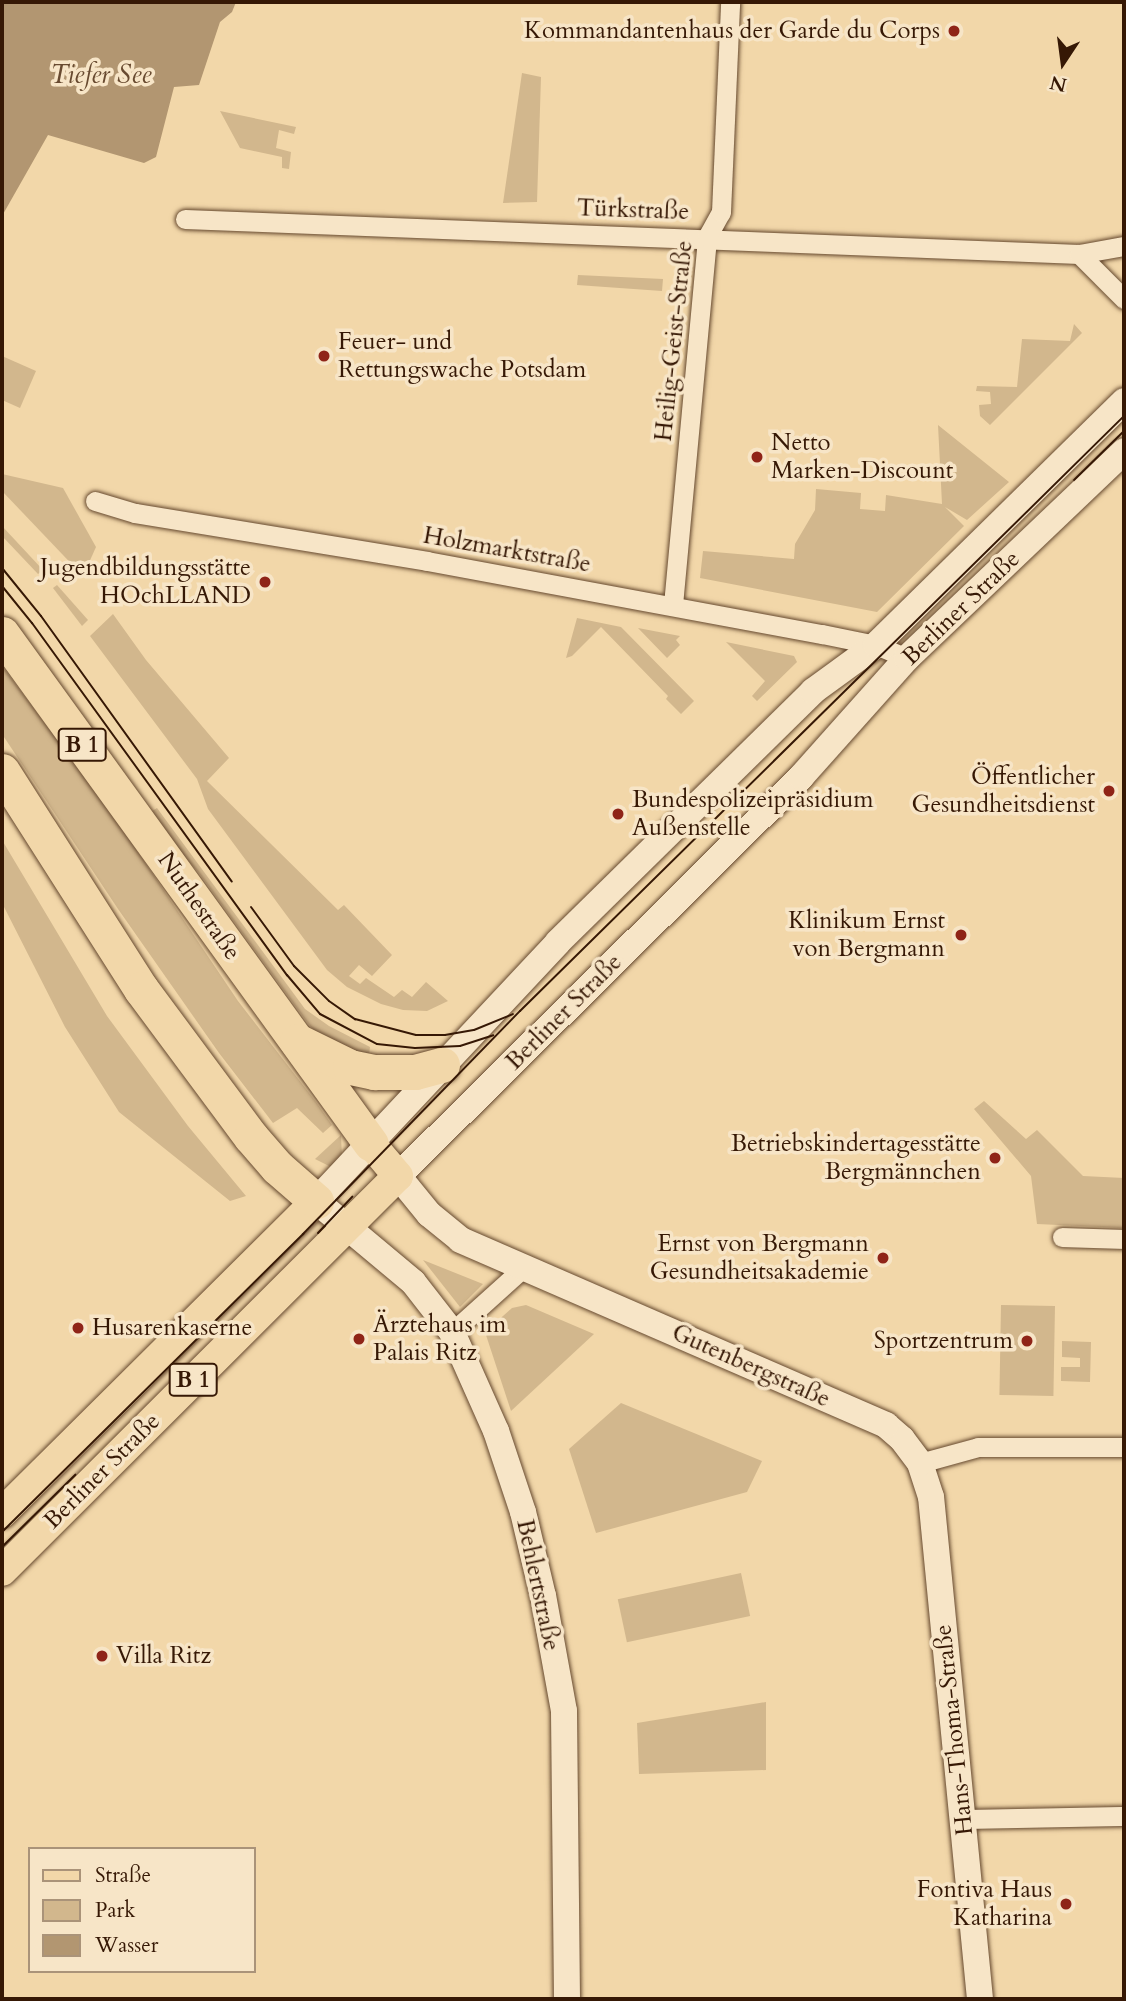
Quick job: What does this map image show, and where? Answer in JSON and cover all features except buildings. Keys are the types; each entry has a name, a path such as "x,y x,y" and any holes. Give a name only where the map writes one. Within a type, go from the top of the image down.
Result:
{"highway":[{"name":"Nuthestraße","path":"2,634 291,1038 371,1144"},
{"path":"2,771 141,989 251,1137 277,1167 316,1201"},
{"path":"291,1038 350,1068 374,1072 415,1072 442,1065"}],"main road":[{"name":"Nuthestraße","path":"371,1144 398,1176"},
{"name":"Berliner Straße","path":"2,1572 398,1176"},
{"name":"Berliner Straße","path":"2,1513 316,1201"}],"street":[{"name":"Heilig-Geist-Straße","path":"673,605 707,237 721,212 730,2"},
{"name":"Türkstraße","path":"185,219 707,237 1079,254 1124,246"},
{"path":"1079,254 1124,299"},
{"name":"Berliner Straße","path":"316,1201 539,961 813,691 876,645 1124,401"},
{"name":"Berliner Straße","path":"398,1176 801,777 907,658 1124,451"},
{"name":"Holzmarktstraße","path":"95,501 135,513 673,605 876,645 907,658"},
{"name":"Gutenbergstraße","path":"398,1176 429,1214 461,1240 522,1269 886,1425 902,1439 920,1463"},
{"path":"316,1201 348,1226"},
{"name":"Behlertstraße","path":"348,1226 413,1282 452,1332 496,1431 523,1512 543,1596 564,1711 567,1999"},
{"path":"1062,1237 1124,1239"},
{"path":"452,1332 522,1269"},
{"path":"920,1463 978,1447 1124,1447"},
{"name":"Hans-Thoma-Straße","path":"920,1463 931,1496 980,1999"},
{"path":"962,1819 1124,1816"}],"green space":[{"path":"522,73 541,77 537,202 503,203"},
{"path":"220,111 296,127 294,134 279,130 276,148 291,152 289,169 282,168 282,157 240,148"},
{"path":"578,275 663,279 662,291 577,285"},
{"path":"1074,324 1082,333 990,425 980,416 979,405 991,404 990,392 976,391 977,386 1017,387 1022,339 1070,341"},
{"path":"2,356 36,371 20,408 2,400"},
{"path":"938,425 1009,482 967,520 945,507 964,526 877,612 700,578 703,551 794,559 795,544 815,510 816,489 861,493 860,509 885,511 886,495 942,504"},
{"path":"2,474 63,488 96,547 83,576 2,491"},
{"path":"2,526 43,570 38,574 2,536"},
{"path":"57,585 88,620 82,626 53,588"},
{"path":"113,614 146,660 229,758 207,781 338,910 344,905 392,955 372,976 359,965 349,976 360,984 366,978 394,997 402,990 412,997 426,982 448,1001 427,1011 403,1010 381,1004 347,987 327,970 208,809 197,779 90,636"},
{"path":"577,618 621,627 694,701 681,714 666,699 668,696 601,627 572,656 566,658"},
{"path":"638,628 680,636 676,640 680,645 667,658"},
{"path":"726,642 794,656 797,662 757,701 752,696 765,681"},
{"path":"2,666 109,809 238,1001 332,1125 323,1133 297,1108 273,1123 219,1053 118,909 2,734"},
{"path":"157,808 305,1009 329,1026 370,1047 368,1062 316,1033 199,873 147,814"},
{"path":"2,840 107,1016 188,1126 246,1196 230,1201 119,1112 65,1027 2,903"},
{"path":"984,1101 1026,1139 1037,1130 1083,1176 1124,1178 1124,1228 1037,1224 1031,1176 974,1109"},
{"path":"341,1135 342,1159 331,1167 315,1159"},
{"path":"423,1260 483,1284 460,1307"},
{"path":"526,1305 594,1334 511,1411 485,1332 512,1308"},
{"name":"Sportzentrum","path":"1001,1305 1055,1306 1053,1396 999,1395"},
{"path":"1062,1341 1091,1342 1090,1382 1061,1381 1061,1367 1080,1367 1080,1358 1062,1357"},
{"path":"621,1403 762,1461 747,1492 596,1533 569,1449"},
{"path":"741,1573 750,1616 627,1642 618,1599"},
{"path":"766,1702 766,1770 639,1774 637,1723"}],"water":[{"name":"Tiefer See","path":"2,2 236,2 232,12 220,22 199,85 174,87 156,157 144,163 48,135 2,216"}],"tram line":[{"path":"2,1532 303,1234 520,1011 1124,416"},
{"path":"1074,480 1124,431"},
{"path":"2,568 41,616 232,882"},
{"path":"2,586 32,623 287,975 320,1014 377,1044 415,1048 460,1046 493,1035"},
{"path":"251,907 294,966 329,1001 355,1019 416,1035 445,1035 474,1030 513,1014"},
{"path":"318,1233 352,1197"},
{"path":"2,1547 75,1475"}],"place":[{"name":"Kommandantenhaus der Garde du Corps","path":"954,31"},
{"name":"Feuer- und Rettungswache Potsdam","path":"324,356"},
{"name":"Netto Marken-Discount","path":"757,457"},
{"name":"Jugendbildungsstätte HOchLLAND","path":"265,582"},
{"name":"Öffentlicher Gesundheitsdienst","path":"1109,791"},
{"name":"Bundespolizeipräsidium Außenstelle","path":"618,814"},
{"name":"Klinikum Ernst von Bergmann","path":"961,935"},
{"name":"Betriebskindertagesstätte Bergmännchen","path":"995,1158"},
{"name":"Ernst von Bergmann Gesundheitsakademie","path":"883,1258"},
{"name":"Husarenkaserne","path":"78,1328"},
{"name":"Ärztehaus im Palais Ritz","path":"359,1339"},
{"name":"Sportzentrum","path":"1027,1341"},
{"name":"Villa Ritz","path":"102,1656"},
{"name":"Fontiva Haus Katharina","path":"1066,1904"}]}
